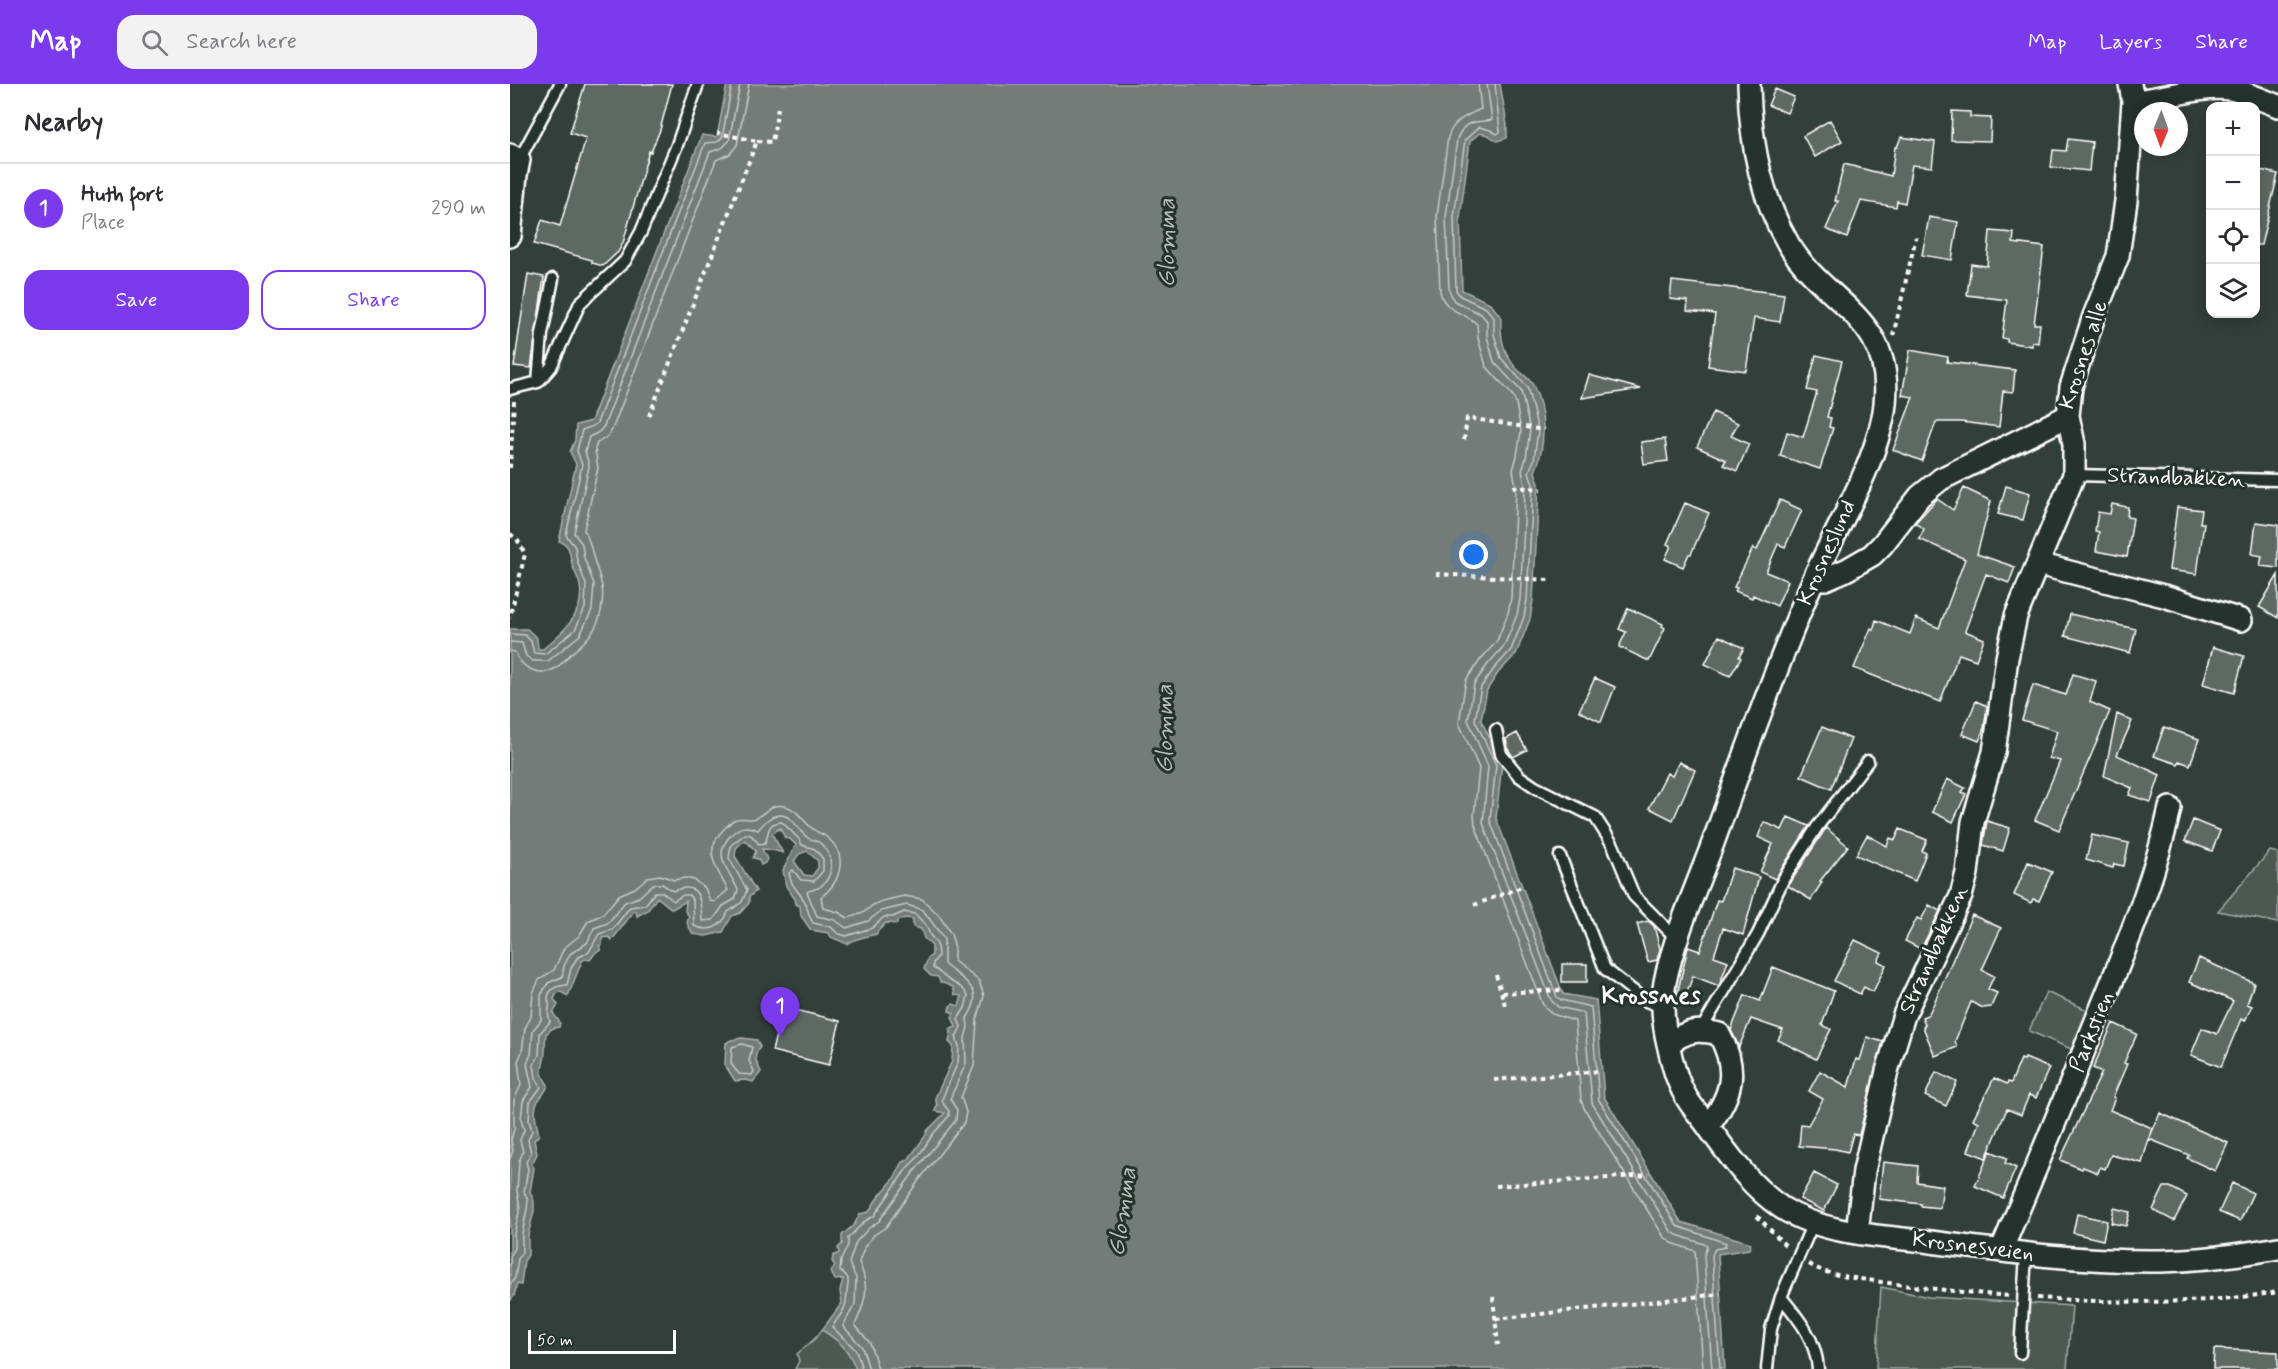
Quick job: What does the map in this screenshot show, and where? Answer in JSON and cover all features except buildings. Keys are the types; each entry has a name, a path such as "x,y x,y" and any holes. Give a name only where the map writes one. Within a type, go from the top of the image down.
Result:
{"street":[{"name":"Krosneslund","path":"1668,1044 1662,1007 1665,981 1678,940 1746,750 1814,578 1872,454 1882,423 1885,402 1885,375 1876,344 1861,320 1823,285 1802,261 1779,228 1768,202 1755,158 1749,84"},
{"name":"Krosnes alle","path":"1814,578 1825,579 1872,555 1920,496 1941,479 2068,416 2071,387 2078,362 2118,256 2126,201 2131,92 2149,100 2208,89 2228,89 2278,106"},
{"path":"510,236 516,175 515,158"},
{"name":"Strandbakken","path":"1857,1233 1864,1171 1887,1071 1904,1015 1961,896 1967,873 1973,822 1998,736 2010,639 2024,593 2074,475 2074,444 2068,416"},
{"path":"2038,564 2164,596 2241,620"},
{"name":"Parkstien","path":"2001,1251 2123,956 2160,850 2170,808"},
{"path":"1668,1044 1684,1033 1701,1030 1719,1034 1727,1048 1731,1066 1730,1087 1722,1108 1708,1126"},
{"name":"Krosnesveien","path":"1668,1044 1674,1070 1686,1097 1733,1161 1756,1188 1783,1208 1813,1223 1857,1233 2026,1254 2100,1260 2162,1261 2225,1257 2278,1248"}],"lane":[{"path":"515,158 560,84"},
{"path":"512,389 538,382 552,367 580,303 625,261 641,232 677,145 698,84"},
{"path":"538,382 542,334 553,279"},
{"name":"Strandbakken","path":"2074,475 2278,480"},
{"path":"1496,730 1501,754 1520,776 1535,787 1595,817 1613,844 1634,896 1678,940"},
{"path":"1701,1030 1758,934 1784,878 1817,827 1868,761"},
{"path":"1560,856 1605,969 1646,1001 1662,1007"},
{"path":"1767,1369 1771,1329 1781,1297 1813,1223"},
{"path":"2020,1353 2026,1254"},
{"path":"1781,1297 1800,1320 1817,1351 1818,1369"}],"path":[{"path":"717,133 772,142 778,108"},
{"path":"649,416 757,141"},
{"path":"1876,344 1890,343 1892,340 1916,237"},
{"path":"510,468 514,419 512,389"},
{"path":"1464,440 1467,418 1544,430"},
{"path":"1513,487 1541,489"},
{"path":"510,534 517,539 525,554 510,617"},
{"path":"1436,574 1550,580"},
{"path":"1474,905 1522,887"},
{"path":"1496,975 1505,1005"},
{"path":"1502,993 1561,990"},
{"path":"1494,1080 1600,1071"},
{"path":"1496,1186 1649,1175"},
{"path":"1496,1319 1720,1294"},
{"path":"1493,1296 1498,1345"}],"shaded area":[{"path":"2270,851 2278,853 2278,923 2218,911"},
{"path":"2046,992 2092,1012 2076,1051 2029,1031"},
{"path":"1881,1287 1929,1297 2072,1306 2067,1369 1876,1369"},
{"path":"822,1330 843,1346 856,1369 795,1369 799,1361 797,1354"}],"water":[{"name":"Glomma","path":"727,84 1500,84 1507,138 1497,141 1480,133 1470,141 1460,218 1462,290 1490,303 1501,317 1502,338 1506,351 1512,363 1533,385 1537,395 1542,417 1543,440 1535,472 1539,483 1530,619 1516,654 1498,673 1487,690 1481,720 1502,764 1496,818 1563,994 1596,1000 1604,1097 1681,1222 1751,1243 1749,1249 1718,1254 1725,1369 856,1369 843,1346 822,1330 842,1303 840,1291 843,1279 835,1280 831,1272 835,1265 832,1262 833,1256 839,1253 838,1248 842,1244 842,1235 854,1225 860,1214 869,1212 893,1180 903,1162 908,1160 927,1131 945,1113 935,1111 937,1105 935,1098 952,1061 953,1046 949,1042 950,1029 956,1027 952,1017 954,1013 949,1011 950,1006 953,1004 959,1006 962,996 955,995 953,987 940,982 938,977 931,976 924,969 928,958 932,955 932,946 924,938 921,929 913,927 913,919 905,918 897,921 897,924 886,923 877,934 847,944 831,937 829,933 811,930 801,916 800,906 796,904 786,886 783,870 796,845 790,839 785,838 780,828 772,834 783,853 762,849 767,859 761,865 758,859 753,858 756,851 745,840 736,848 735,856 756,891 749,897 749,903 740,913 732,916 723,932 706,936 693,934 687,923 689,916 685,911 686,901 672,909 657,897 648,910 637,916 634,911 612,940 609,937 603,938 602,945 599,946 601,950 596,952 590,960 582,961 568,996 561,992 557,993 554,999 558,1005 553,1013 560,1023 559,1027 553,1028 546,1034 542,1072 548,1085 535,1109 539,1135 534,1140 537,1154 532,1164 534,1168 530,1192 534,1201 534,1211 528,1235 528,1255 524,1261 521,1285 517,1284 510,1301 510,629 527,629 537,638 538,649 543,649 558,636 576,614 581,596 579,583 568,547 559,541 576,464 570,452 575,440 576,425 591,421 702,135 717,137","holes":["807,851 818,861 818,868 812,876 804,875 794,861 799,854"]},
{"path":"742,1038 757,1040 760,1047 756,1057 761,1072 753,1082 735,1081 725,1065 726,1043"}],"place":[{"name":"Huth fort","path":"780,1037"}],"district":[{"name":"Krossnes","path":"1651,996"}]}
